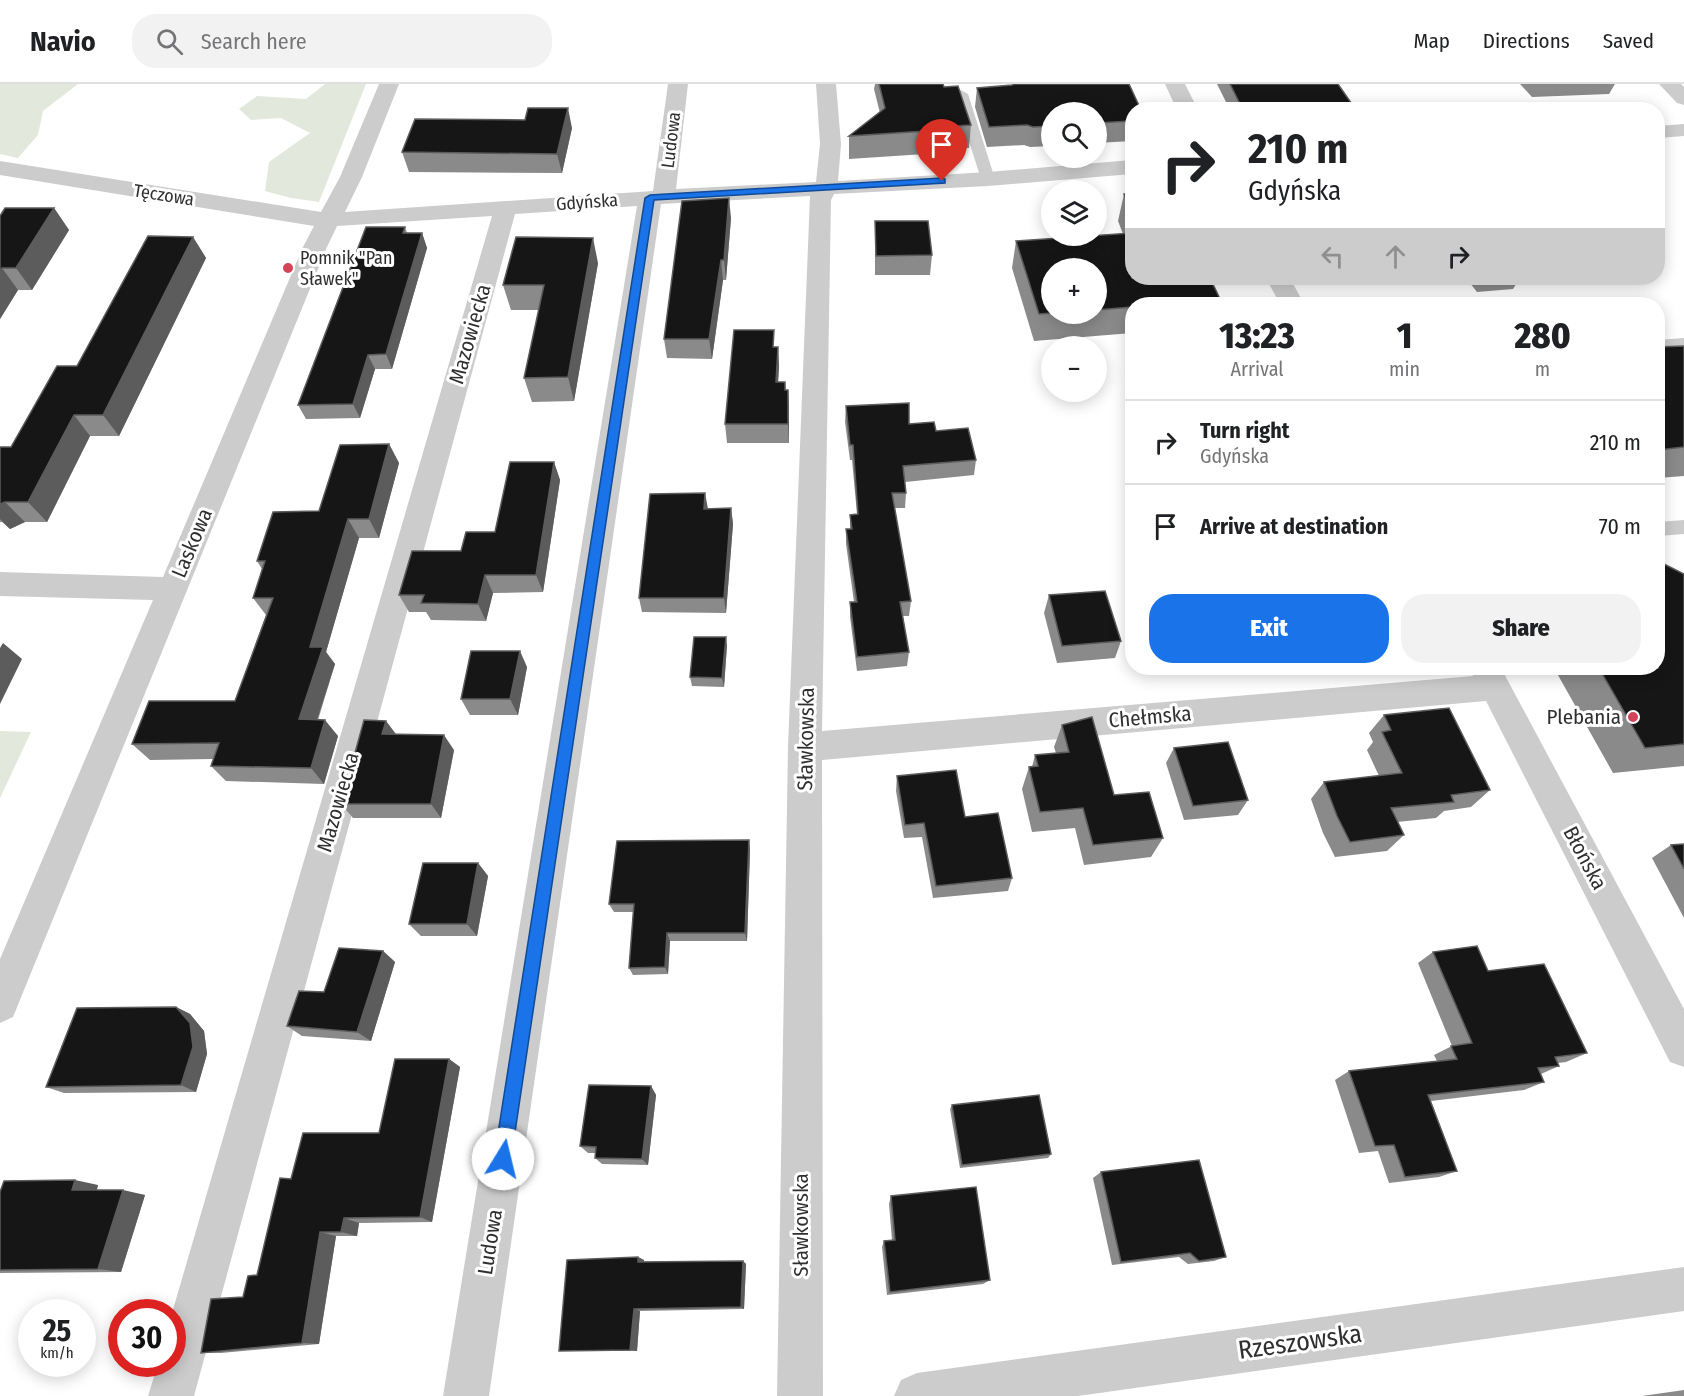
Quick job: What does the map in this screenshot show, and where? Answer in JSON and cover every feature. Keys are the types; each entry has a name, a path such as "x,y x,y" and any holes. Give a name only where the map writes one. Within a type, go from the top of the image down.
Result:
{"street":[{"name":"Laskowa","path":"0,1004 329,220 351,177 389,84"},
{"name":"Ludowa","path":"466,1396 657,197 678,84"},
{"name":"Sławkowska","path":"800,1396 805,747 820,200 827,187 830,161 826,84"},
{"path":"1174,84 1184,102"},
{"path":"1669,84 1684,99"},
{"path":"1665,131 1684,130"},
{"name":"Gdyńska","path":"329,220 1125,168"},
{"name":"Tęczowa","path":"7,169 296,217 329,220"},
{"path":"0,189 7,169"},
{"name":"Mazowiecka","path":"171,1396 503,220 504,208"},
{"path":"0,584 173,589"},
{"name":"Chełmska","path":"805,747 1490,677"},
{"name":"Błońska","path":"1490,677 1684,1048"},
{"name":"Rzeszowska","path":"917,1396 1684,1289"}],"lane":[{"path":"961,94 988,178"},
{"path":"1665,344 1684,343"},
{"path":"1665,528 1684,526"}],"shaded area":[{"path":"0,84 78,84 43,111 38,135 18,158 0,154"},
{"path":"325,84 366,84 319,202 265,191 269,162 310,133 281,118 251,120 239,109 257,96 306,99"},
{"path":"0,731 31,732 0,798"}],"building":[{"path":"879,84 958,86 971,125 956,126 957,129 849,136 885,108"},
{"path":"1014,84 1129,84 1137,102 1125,102 1125,121 1107,122 1107,102 1041,102 1041,127 989,127 977,88"},
{"path":"1230,84 1338,84 1351,102 1239,102"},
{"path":"528,108 568,108 557,154 402,152 415,119 525,120"},
{"path":"729,198 724,260 721,260 709,339 664,339 682,201"},
{"path":"5,208 54,208 16,268 2,268 0,271 0,216"},
{"path":"875,221 928,221 932,255 876,256"},
{"path":"366,227 405,227 403,233 422,233 386,354 368,355 353,404 298,405"},
{"path":"1125,233 1125,285 1213,285 1219,297 1125,297 1125,308 1107,309 1107,258 1041,258 1041,314 1039,314 1016,241 1041,239 1041,246 1107,246 1107,235"},
{"path":"148,236 193,237 103,415 74,415 28,502 0,504 0,447 11,447 57,366 77,366"},
{"path":"516,237 593,238 568,377 524,378 544,285 503,285"},
{"path":"734,330 774,330 773,347 778,347 776,382 785,382 785,390 788,390 788,424 725,424"},
{"path":"1684,346 1684,447 1665,449 1665,347"},
{"path":"909,403 909,424 934,422 936,431 968,428 976,460 903,466 906,493 892,493 911,601 900,602 909,652 857,657 850,602 857,602 846,529 852,529 850,515 858,514 853,445 850,445 846,406"},
{"path":"389,444 369,519 348,519 310,647 323,647 299,719 325,720 311,768 211,766 219,743 132,744 149,701 235,701 273,598 253,598 265,561 257,561 273,512 319,511 340,445"},
{"path":"510,462 554,462 536,575 485,575 478,604 421,603 424,595 399,595 412,551 461,551 466,532 495,532"},
{"path":"705,493 704,509 731,508 724,598 639,598 650,494"},
{"path":"1665,564 1684,574 1684,744 1645,748 1603,675 1665,675"},
{"path":"1105,591 1121,641 1062,646 1049,595"},
{"path":"694,637 726,637 722,678 690,677"},
{"path":"471,651 520,651 510,699 461,699"},
{"path":"1449,708 1490,790 1451,795 1454,802 1391,808 1404,835 1350,842 1324,782 1402,773 1382,732 1391,730 1384,715"},
{"path":"1092,717 1114,795 1149,792 1163,838 1093,845 1083,808 1040,812 1029,767 1038,766 1035,755 1069,752 1062,725"},
{"path":"364,720 386,721 382,734 444,735 431,804 341,804"},
{"path":"1228,742 1248,800 1193,806 1174,748"},
{"path":"956,770 965,817 998,813 1012,878 936,886 924,823 905,825 897,776"},
{"path":"749,840 745,933 667,933 665,967 629,968 634,904 609,904 617,841"},
{"path":"1684,844 1684,869 1671,845"},
{"path":"423,863 478,863 467,924 409,924"},
{"path":"1477,946 1488,971 1544,964 1587,1053 1555,1057 1559,1066 1538,1068 1544,1082 1428,1095 1457,1171 1405,1177 1394,1145 1375,1146 1349,1071 1457,1059 1451,1046 1472,1043 1433,952"},
{"path":"339,948 383,951 357,1032 287,1026 299,991 324,992"},
{"path":"176,1007 190,1023 193,1047 181,1085 46,1087 77,1008"},
{"path":"395,1059 449,1059 420,1217 344,1218 341,1232 320,1232 302,1343 201,1353 211,1299 243,1297 248,1276 257,1275 280,1178 291,1179 303,1133 379,1133"},
{"path":"589,1085 651,1086 642,1159 595,1158 596,1147 580,1146"},
{"path":"1039,1095 1051,1154 962,1165 952,1105"},
{"path":"1199,1160 1226,1257 1199,1261 1190,1253 1121,1262 1101,1172"},
{"path":"75,1180 72,1190 123,1190 98,1269 0,1270 0,1192 4,1181"},
{"path":"976,1187 990,1280 890,1292 884,1241 895,1240 891,1196"},
{"path":"638,1257 638,1262 743,1261 741,1307 634,1309 630,1350 559,1351 567,1260"}],"place":[{"name":"Pomnik \"Pan Sławek\"","path":"288,268"},
{"name":"Plebania","path":"1633,717"}],"route":[{"path":"503,1159 650,198 942,181"}]}
